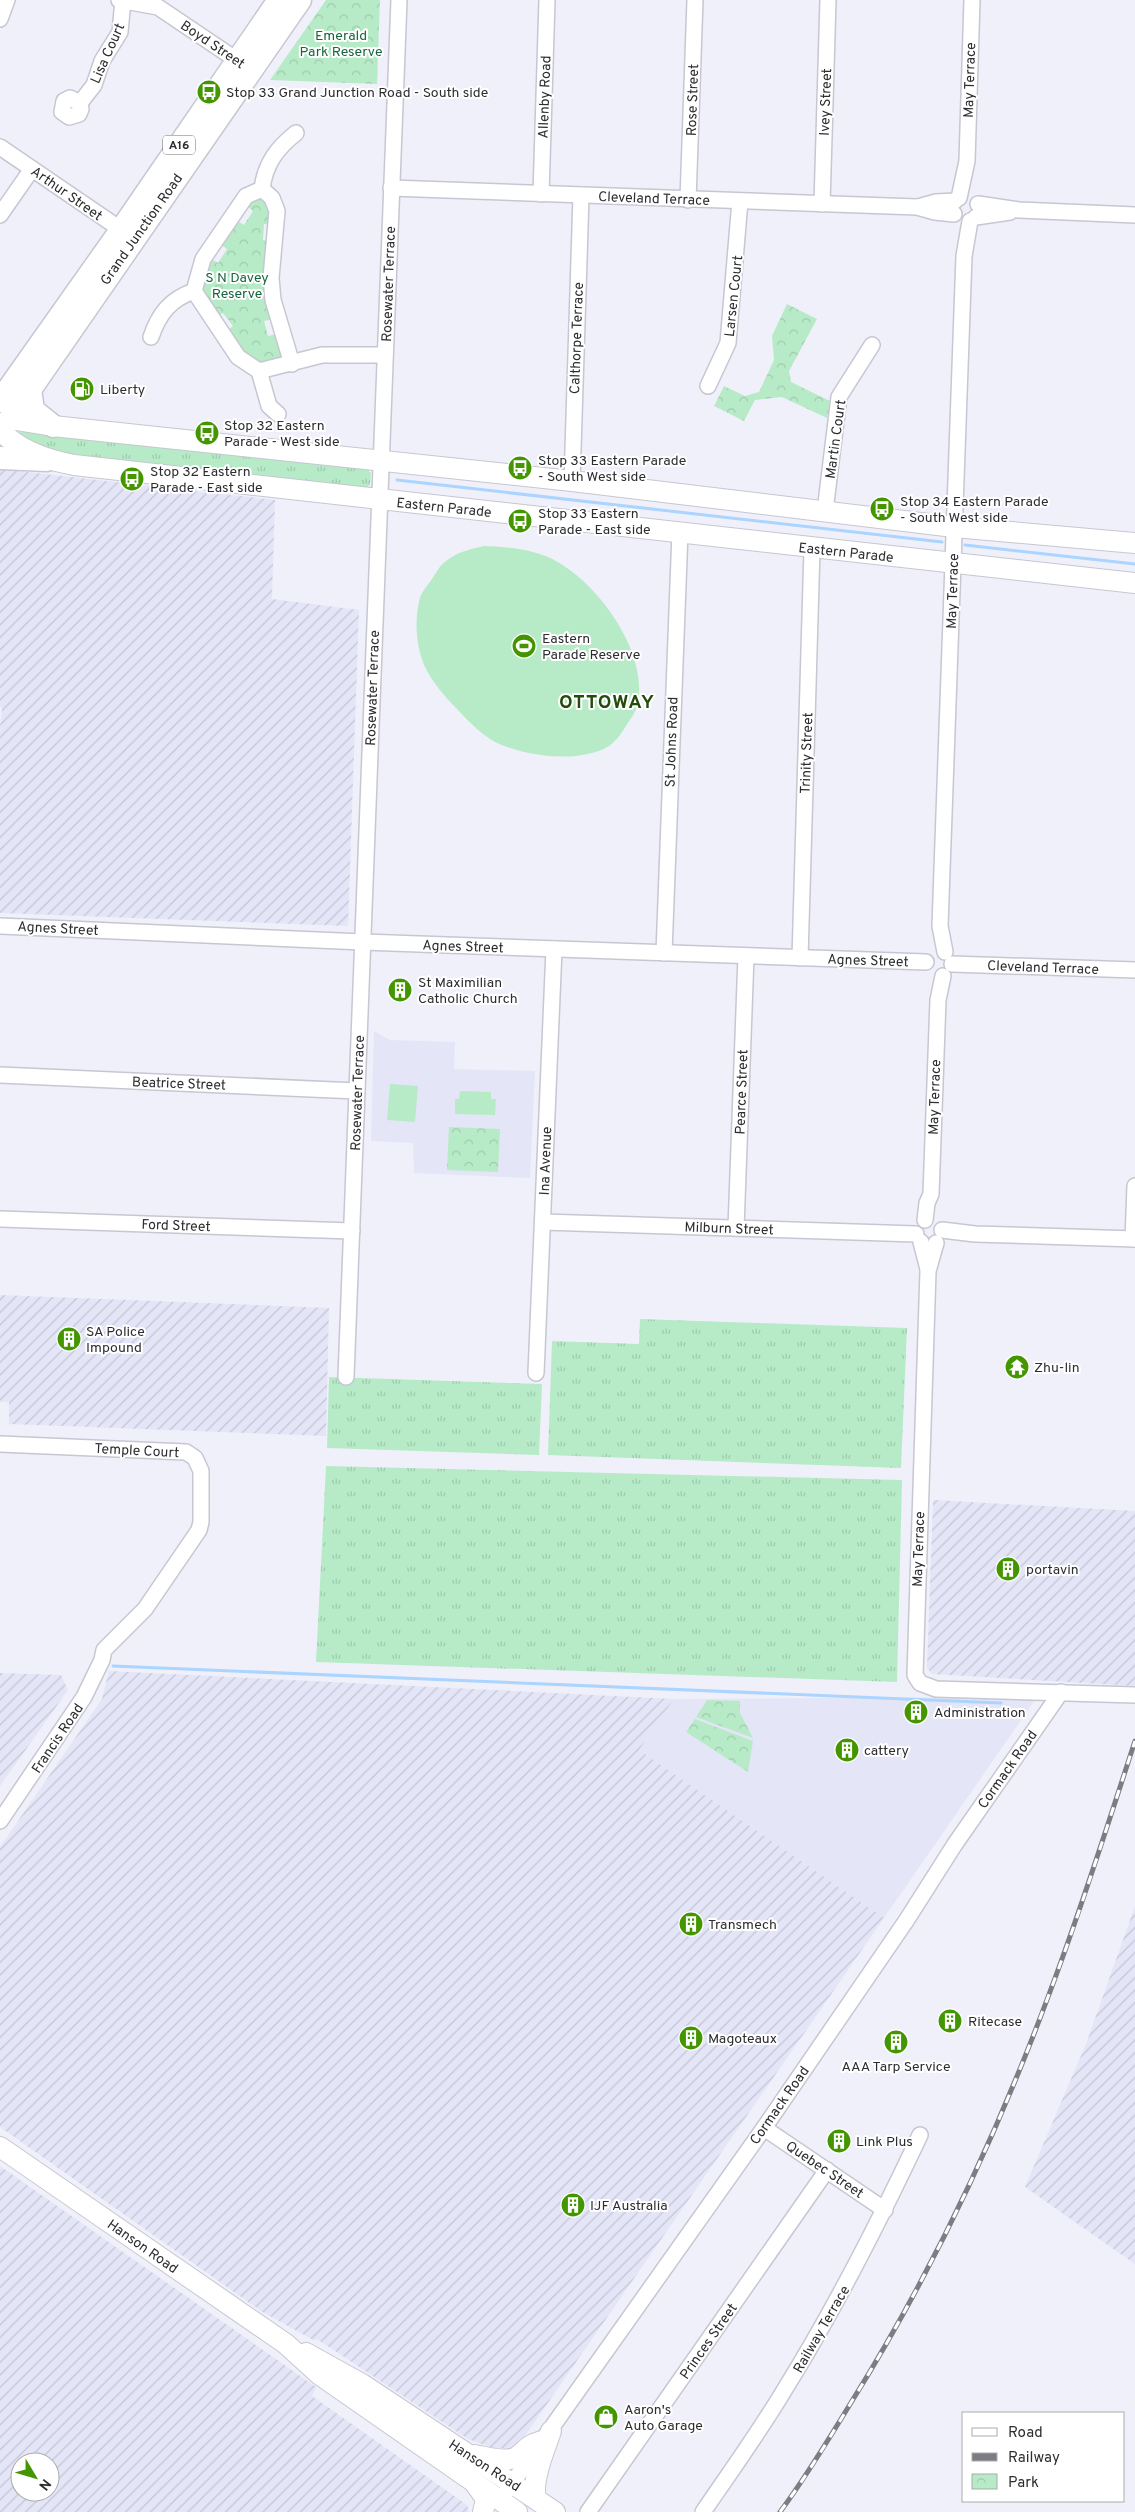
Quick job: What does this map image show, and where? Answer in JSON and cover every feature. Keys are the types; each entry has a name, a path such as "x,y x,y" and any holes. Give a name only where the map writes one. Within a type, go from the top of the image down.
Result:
{"highway":[{"name":"Grand Junction Road","path":"2,422 244,65 279,0"},
{"name":"Grand Junction Road","path":"244,65 300,0"},
{"name":"Grand Junction Road","path":"2,422 30,389 128,235"},
{"path":"30,389 33,410 53,426"},
{"path":"0,458 48,460"}],"main road":[{"path":"2,422 572,481 954,527 1135,543"},
{"name":"Eastern Parade","path":"2,422 13,442 48,460 380,500 1135,583"},
{"name":"Hanson Road","path":"0,2147 286,2344 320,2375 471,2480 495,2506 517,2512"},
{"name":"Hanson Road","path":"286,2344 324,2361 362,2384 555,2512"},
{"path":"468,2454 511,2459 518,2456 528,2445 548,2435"},
{"path":"536,2499 539,2470 548,2435"},
{"path":"471,2480 486,2499 483,2512"}],"street":[{"path":"0,19 7,0"},
{"name":"Boyd Street","path":"119,0 158,7 244,65"},
{"name":"Lisa Court","path":"80,103 94,85 102,61 120,32 123,0"},
{"name":"Rosewater Terrace","path":"346,1376 399,0"},
{"name":"Allenby Road","path":"541,194 547,0"},
{"name":"Rose Street","path":"688,200 695,0"},
{"name":"Ivey Street","path":"822,204 828,0"},
{"name":"May Terrace","path":"972,0 939,963 933,988 938,1000 931,1194 927,1203 929,1232 915,1675 920,1683 932,1689 1061,1692"},
{"path":"262,189 264,174 271,159 281,145 296,133"},
{"name":"Arthur Street","path":"0,147 128,235"},
{"path":"0,215 32,169"},
{"name":"Cleveland Terrace","path":"391,188 917,207 936,202 965,209 1135,215"},
{"path":"262,189 246,196 203,259 194,291 238,357 259,371 269,406 278,414"},
{"path":"262,189 272,198 277,211 271,278 273,300 292,364"},
{"name":"Calthorpe Terrace","path":"572,481 581,196"},
{"name":"Larsen Court","path":"708,386 728,343 740,201"},
{"path":"152,337 155,325 176,297 194,291"},
{"name":"Martin Court","path":"825,511 839,397 872,345"},
{"path":"259,371 322,355 385,355"},
{"name":"St Johns Road","path":"664,953 680,532"},
{"name":"Trinity Street","path":"800,958 812,548"},
{"name":"Agnes Street","path":"0,926 363,942 939,963"},
{"name":"Ina Avenue","path":"536,1373 554,949"},
{"name":"Pearce Street","path":"736,1228 746,956"},
{"name":"Cleveland Terrace","path":"939,963 1135,970"},
{"name":"Beatrice Street","path":"0,1075 357,1091"},
{"path":"1134,1239 1135,1186"},
{"name":"Ford Street","path":"0,1219 352,1231"},
{"name":"Milburn Street","path":"543,1222 1134,1239"},
{"name":"Temple Court","path":"0,1444 173,1450 186,1452 195,1458 199,1464 202,1485 199,1530 145,1609 104,1650"},
{"name":"Francis Road","path":"0,1821 84,1697 102,1660 104,1650"},
{"path":"1061,1692 1135,1696"},
{"name":"Cormack Road","path":"495,2506 548,2435 764,2128 906,1921 960,1837 1061,1692"},
{"name":"Quebec Street","path":"764,2128 885,2210"},
{"name":"Railway Terrace","path":"703,2512 785,2391 853,2273 920,2135"},
{"name":"Princes Street","path":"588,2512 827,2170"}],"shaded area":[{"path":"0,469 275,500 272,599 359,610 348,926 0,913 0,728 2,708 0,707"},
{"path":"374,1031 390,1040 455,1042 454,1069 535,1071 530,1178 414,1173 413,1143 371,1141"},
{"path":"0,1295 329,1308 326,1436 9,1424 9,1402 0,1402"},
{"path":"933,1500 1135,1511 1135,1686 932,1674 927,1668"},
{"path":"109,1671 674,1699 639,1750 884,1918 520,2443 509,2448 493,2448 468,2439 317,2339 315,2341 261,2311 0,2127 0,1847 102,1699"},
{"path":"0,1673 61,1675 68,1690 0,1786"},
{"path":"1037,1697 884,1918 639,1750 674,1699"},
{"path":"1135,1906 1135,2264 1025,2187 1086,2044"},
{"path":"0,2166 316,2387 312,2396 467,2505 469,2512 0,2512"}],"green space":[{"name":"Emerald Park Reserve","path":"326,0 380,0 377,84 270,80"},
{"name":"S N Davey Reserve","path":"254,196 266,198 274,225 264,224 263,240 272,241 274,319 264,321 268,336 277,334 283,354 281,360 270,362 254,361 243,353 226,331 233,326 223,313 216,318 203,295 202,289 210,258 218,263 227,249 220,244 236,220 244,225 253,211 247,206"},
{"path":"787,304 817,319 789,371 791,382 830,401 827,418 782,397 755,400 744,421 714,406 724,386 745,396 759,392 774,360 772,336"},
{"path":"23,431 367,469 371,473 370,485 363,490 130,464 50,451 17,434"},
{"name":"Eastern Parade Reserve","path":"484,546 506,547 538,553 558,562 581,579 609,609 630,646 639,684 636,709 623,731 608,747 581,755 556,756 530,753 506,747 490,739 475,728 448,700 431,677 421,657 418,641 417,615 421,595 438,569 450,558 459,553"},
{"path":"390,1084 418,1086 415,1122 387,1120"},
{"path":"460,1091 491,1092 491,1099 496,1099 495,1115 455,1114 455,1099 459,1099"},
{"path":"449,1127 500,1129 498,1172 447,1170"},
{"path":"640,1319 907,1328 901,1468 548,1455 552,1341 639,1344"},
{"path":"329,1377 542,1384 539,1455 327,1448"},
{"path":"326,1466 902,1480 897,1682 316,1662"},
{"path":"707,1700 740,1701 740,1713 753,1738 696,1717"},
{"path":"695,1719 753,1741 748,1772 686,1732"}],"waterway":[{"path":"397,480 942,542"},
{"path":"965,545 1135,564"},
{"path":"113,1666 1001,1703"}],"railway":[{"path":"780,2512 817,2458 909,2304 984,2153 1007,2101 1060,1965 1135,1741"}],"place":[{"name":"Stop 33 Grand Junction Road - South side","path":"209,92"},
{"name":"Liberty","path":"82,389"},
{"name":"Stop 32 Eastern Parade - West side","path":"207,433"},
{"name":"Stop 33 Eastern Parade - South West side","path":"520,468"},
{"name":"Stop 32 Eastern Parade - East side","path":"132,479"},
{"name":"Stop 34 Eastern Parade - South West side","path":"882,509"},
{"name":"Stop 33 Eastern Parade - East side","path":"520,521"},
{"name":"Eastern Parade Reserve","path":"524,646"},
{"name":"St Maximilian Catholic Church","path":"400,990"},
{"name":"SA Police Impound","path":"69,1339"},
{"name":"Zhu-lin","path":"1017,1367"},
{"name":"portavin","path":"1008,1569"},
{"name":"Administration","path":"916,1712"},
{"name":"cattery","path":"847,1750"},
{"name":"Transmech","path":"691,1924"},
{"name":"Ritecase","path":"950,2021"},
{"name":"Magoteaux","path":"691,2038"},
{"name":"AAA Tarp Service","path":"896,2042"},
{"name":"Link Plus","path":"839,2141"},
{"name":"IJF Australia","path":"573,2205"},
{"name":"Aaron's Auto Garage","path":"606,2417"}],"district":[{"name":"OTTOWAY","path":"607,701"}]}
